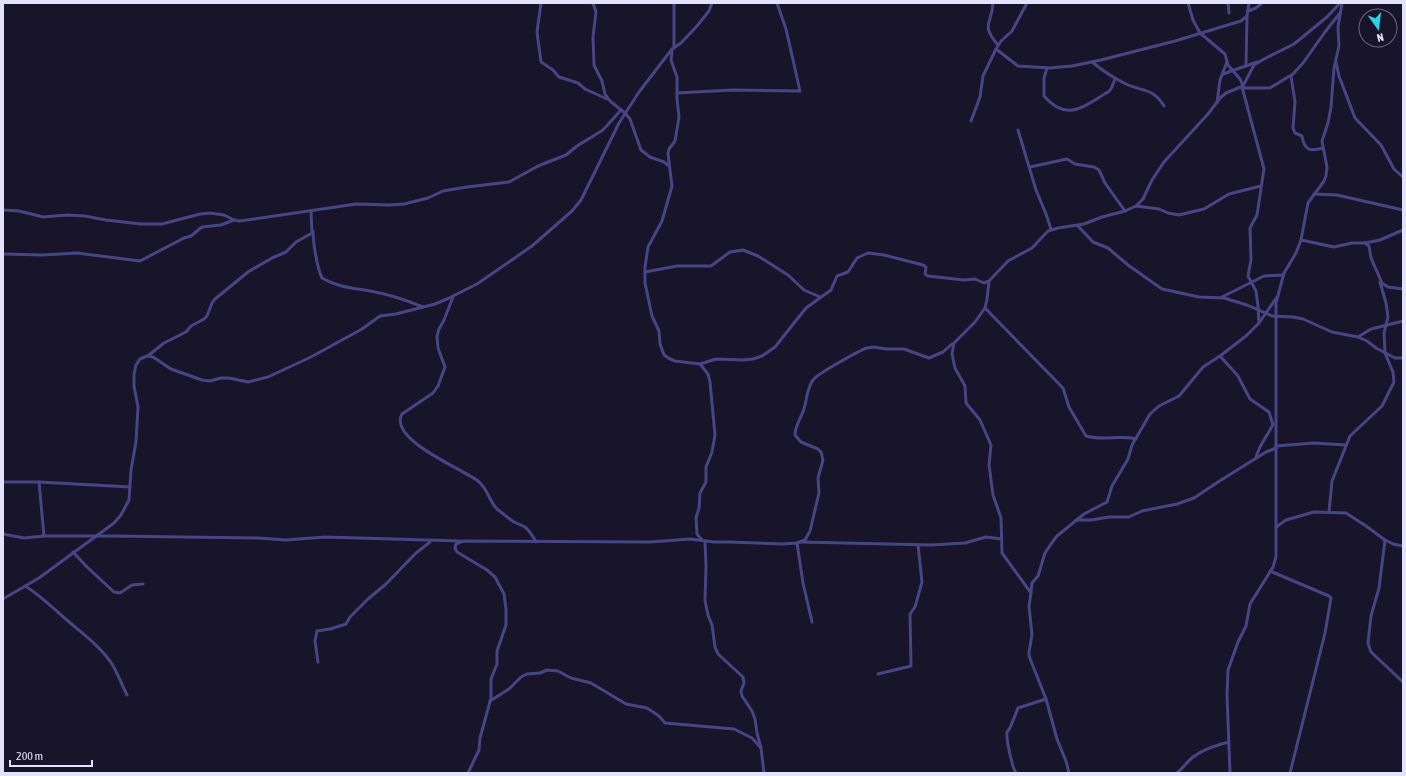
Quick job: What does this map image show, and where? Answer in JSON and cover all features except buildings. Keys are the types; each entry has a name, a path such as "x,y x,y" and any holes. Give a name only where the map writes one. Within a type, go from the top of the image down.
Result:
{"street":[{"path":"541,3 538,32 541,62 553,70 559,77 578,83 585,89 609,100 625,113 630,119 641,150 650,157 664,162 670,168"},
{"path":"594,3 596,12 593,37 594,65 602,80 605,94 609,100"},
{"path":"674,3 673,49 671,58 677,74 679,122 675,141 668,151 672,186 662,221 649,243 645,283 651,309 659,331 660,344 664,355 675,361 700,364 716,359 743,360 762,356 775,347 806,308 831,290 837,276 848,272 857,258 868,253 884,255 923,265 926,267 925,274 930,276 964,280 974,279 984,283 989,281 1008,262 1032,248 1045,233 1051,229 1066,226 1078,226 1136,206 1143,199 1152,180 1164,162 1208,114 1223,95 1242,87 1270,88 1291,76 1304,63 1340,13"},
{"path":"147,356 154,357 171,369 202,380 210,381 225,378 253,381 268,377 311,357 362,329 380,316 396,314 423,307 453,296 482,281 525,251 572,211 584,195 625,113 639,92 673,49 694,30 709,11 712,3"},
{"path":"677,93 733,90 800,91 786,29 777,3"},
{"path":"993,3 988,28 990,34 998,45"},
{"path":"971,121 980,97 983,76 998,45 1012,31 1027,3"},
{"path":"1188,3 1193,20 1200,33 1224,53 1227,62 1240,79 1263,164 1264,172 1257,215 1250,228 1251,260 1248,273 1256,291 1259,323"},
{"path":"1228,3 1229,13"},
{"path":"1246,66 1247,16 1249,3"},
{"path":"1248,11 1256,8 1262,3"},
{"path":"1230,773 1227,683 1228,670 1239,638 1245,628 1250,604 1276,558 1275,421 1277,373 1277,297 1283,275 1296,253 1301,240 1307,208 1326,176 1327,167 1322,141 1331,107 1333,78 1339,46 1338,26 1341,3"},
{"path":"1223,74 1264,59 1294,44 1327,18 1341,3"},
{"path":"996,49 1018,66 1047,68 1072,66 1176,41 1241,21 1247,16"},
{"path":"1242,87 1252,67 1264,59"},
{"path":"1336,59 1339,76 1355,118 1381,146 1394,169 1403,177"},
{"path":"1092,62 1115,79 1128,86 1151,93 1158,97 1164,106"},
{"path":"1216,103 1218,88 1227,62"},
{"path":"1047,68 1044,78 1044,96 1055,106 1069,110 1080,109 1108,92 1111,89 1115,79"},
{"path":"1291,76 1295,102 1295,133 1296,135 1302,136 1304,144 1308,149 1315,150 1323,148"},
{"path":"3,254 42,255 77,253 140,261 184,238 191,236 202,227 221,225 234,220 253,220 363,204 404,204 428,198 443,191 509,182 538,166 566,155 577,146 603,130 621,110"},
{"path":"1018,130 1036,190 1051,229"},
{"path":"1030,167 1067,159 1075,164 1094,167 1099,170 1105,183 1125,211"},
{"path":"1136,206 1159,209 1168,213 1179,215 1204,209 1230,194 1261,186"},
{"path":"1314,194 1337,195 1403,210"},
{"path":"3,210 14,210 43,217 67,215 85,216 141,224 159,224 210,213 224,215 234,220"},
{"path":"311,211 313,240 322,278 334,284 382,294 423,307"},
{"path":"1078,226 1093,242 1108,248 1131,268 1162,289 1199,297 1220,298 1247,305 1259,311 1276,316 1303,319 1332,332 1358,337 1395,358 1403,358"},
{"path":"1301,240 1329,247 1380,240 1403,230"},
{"path":"3,599 39,578 117,520 128,503 131,470 136,442 138,407 134,386 134,374 138,362 164,343 186,332 191,326 204,319 215,299 248,272 270,259 286,252 296,242 313,231"},
{"path":"1365,242 1369,246 1371,258 1382,283 1388,287 1403,289"},
{"path":"645,272 677,266 711,266 730,252 743,250 758,256 788,275 804,290 820,298"},
{"path":"1220,298 1231,294 1264,276 1283,275"},
{"path":"798,543 804,540 808,535 812,525 819,493 818,478 823,460 821,452 818,449 801,442 795,435 809,390 814,379 828,369 867,348 873,347 909,350 929,358 943,352 954,343 985,308 988,299 989,281"},
{"path":"1329,512 1332,481 1346,445 1353,432 1364,424 1382,406 1393,385 1393,372 1385,353 1385,325 1388,317 1380,282"},
{"path":"453,296 437,336 438,348 444,367 439,383 433,393 402,414 400,423 406,434 414,443 445,462 467,473 479,482 486,490 497,508 511,520 525,528 536,542"},
{"path":"1069,773 1057,739 1046,699 1029,655 1032,635 1029,606 1032,583 1038,576 1048,548 1057,536 1088,511 1107,502 1112,486 1128,460 1131,447 1153,410 1179,396 1201,368 1220,356 1246,336 1259,323 1277,297"},
{"path":"985,308 1063,388 1070,407 1086,436 1099,438 1125,437 1136,439"},
{"path":"1358,337 1371,329 1403,321"},
{"path":"954,343 952,350 954,363 965,386 966,403 980,420 991,445 990,471 993,495 1002,518 1003,555 1031,593"},
{"path":"1220,356 1238,376 1250,399 1268,411 1273,426"},
{"path":"700,364 708,374 710,382 715,435 712,452 706,467 706,482 700,494 699,508 696,518 697,534 704,542 706,565 705,601 708,615 712,624 715,647 718,654 743,677 744,683 742,696 754,715 761,748 764,773"},
{"path":"1256,458 1260,446 1269,434 1275,421"},
{"path":"1076,520 1129,517 1142,511 1190,500 1276,447 1314,443 1346,445"},
{"path":"3,482 39,482 130,487"},
{"path":"39,482 44,536"},
{"path":"1276,521 1286,520 1314,512 1346,513 1385,540 1393,544 1403,546"},
{"path":"1276,527 1286,520"},
{"path":"3,534 24,538 44,536 96,536 258,538 286,540 326,537 432,541 536,542 650,542 690,539 704,542 918,545 965,543 986,537 1002,539"},
{"path":"1385,540 1378,588 1371,616 1368,643 1371,652 1403,682"},
{"path":"318,662 315,643 317,631 330,629 347,623 350,617 368,598 388,582 426,544 432,541"},
{"path":"462,541 456,544 455,548 457,552 492,574 502,588 506,600 506,622 501,642 497,648 497,664 491,679 492,694 480,738 479,750 468,773"},
{"path":"798,543 803,584 812,622"},
{"path":"878,674 911,666 910,614 914,607 923,580 918,545"},
{"path":"73,552 114,592 120,593 132,585 143,584"},
{"path":"1270,571 1331,598 1325,633 1290,773"},
{"path":"24,586 31,590 94,644 112,665 127,695"},
{"path":"490,701 509,689 521,677 527,674 540,673 547,670 558,672 591,684 626,704 647,708 659,716 665,723 734,729 752,738 761,748"},
{"path":"1016,773 1013,769 1007,743 1007,732 1018,708 1046,699"},
{"path":"1177,773 1202,751 1229,742"}]}
